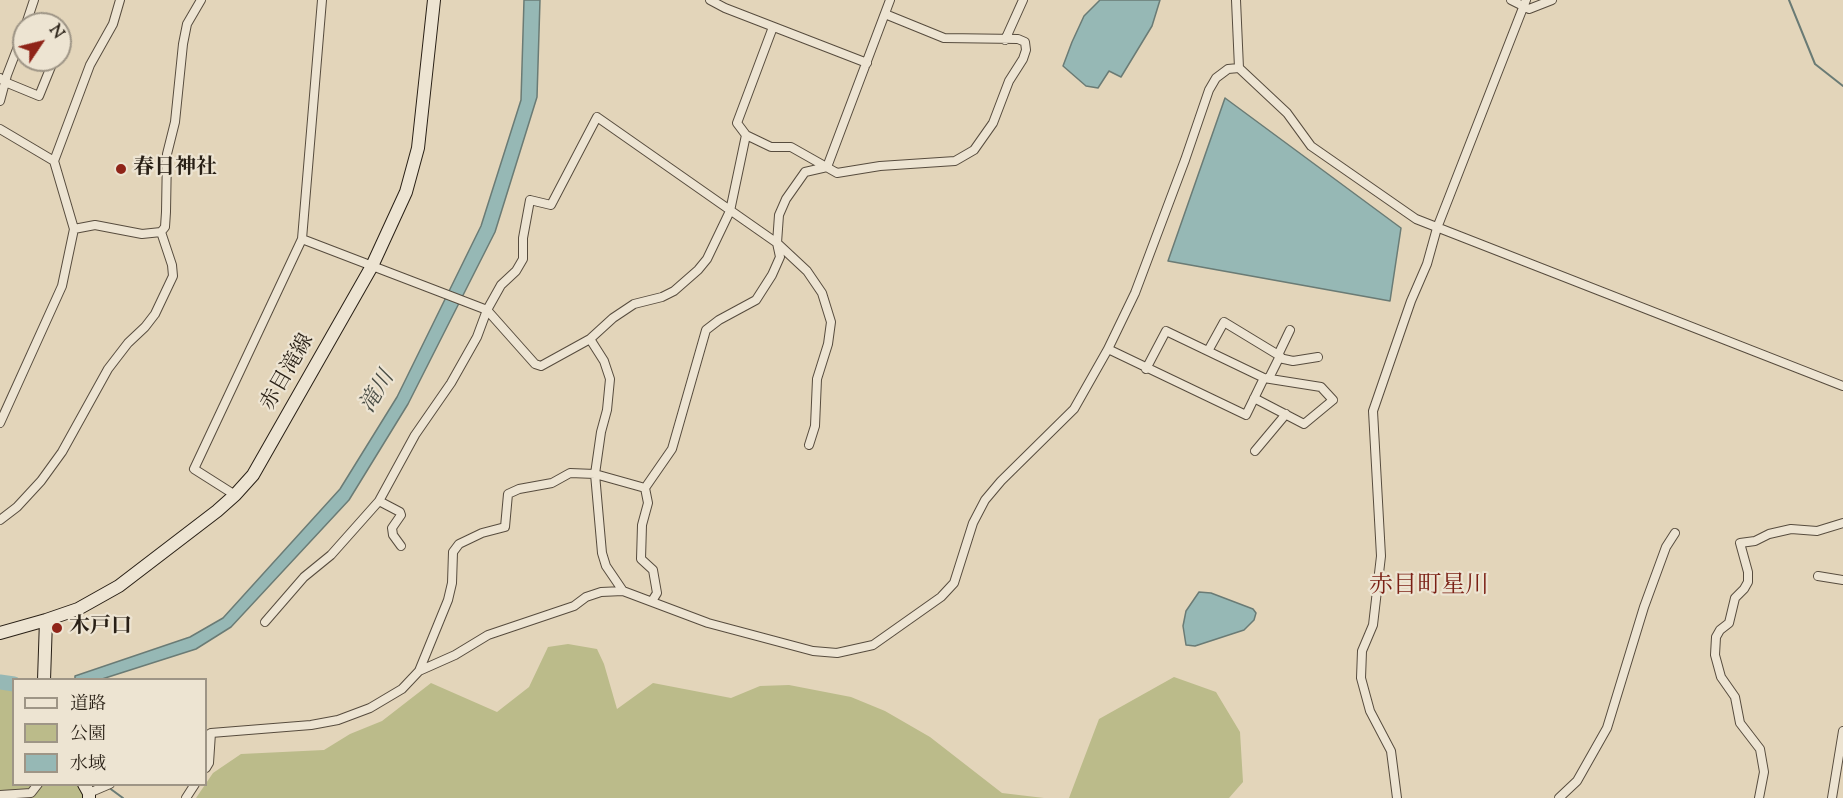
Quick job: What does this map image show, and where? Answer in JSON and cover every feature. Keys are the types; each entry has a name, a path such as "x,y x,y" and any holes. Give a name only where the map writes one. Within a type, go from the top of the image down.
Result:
{"main road":[{"name":"赤目滝線","path":"0,633 78,609 119,586 211,516 236,495 253,475 372,266 406,192 418,148 434,0"},
{"path":"44,678 46,620"}],"street":[{"path":"0,423 62,286 74,229 54,162 90,65 113,24 120,0"},
{"path":"74,229 95,225 142,234 161,232 165,227 167,154 175,122 183,44 187,24 201,0"},
{"path":"236,495 194,469 302,239 322,0"},
{"path":"710,0 726,4 773,27 867,63"},
{"path":"827,167 891,0"},
{"path":"1005,40 1023,0"},
{"path":"1236,0 1239,68 1287,113 1311,146 1416,219 1843,386"},
{"path":"1511,0 1525,3 1529,9 1552,0"},
{"path":"1397,798 1391,751 1370,711 1361,678 1362,651 1373,625 1381,556 1373,411 1437,228 1525,3"},
{"path":"773,27 737,123 746,135 771,147 791,147 837,172 880,166 955,161 974,150 993,123 1009,81 1023,60 1026,50 1025,42 1018,39 944,38 885,14"},
{"path":"0,101 3,80 12,66"},
{"path":"419,671 455,655 488,635 574,606 586,597 601,592 623,591 708,623 813,651 837,653 873,645 941,597 954,583 973,523 985,500 1000,481 1074,409 1108,350 1135,293 1209,90 1216,78 1228,69 1239,68"},
{"path":"3,80 39,96 49,72"},
{"path":"266,622 304,577 331,555 379,501 415,435 451,383 477,337 487,310 501,285 516,271 523,259 522,238 530,200 551,206 597,117 777,243 807,271 822,293 831,322 828,344 817,379 815,426 809,445"},
{"path":"0,129 54,162"},
{"path":"302,239 487,310 535,364 542,366 590,339 634,304 662,297 674,291 698,270 707,259 730,211 746,135"},
{"path":"652,601 657,592 652,570 641,559 642,525 648,503 645,488 672,449 706,330 719,320 756,300 780,257 777,243 778,215 786,199 805,172 827,167"},
{"path":"0,520 17,507 41,482 62,452 108,369 155,314 173,276 172,265 161,232"},
{"path":"1208,351 1224,322 1279,357 1293,361 1318,357"},
{"path":"1108,350 1246,415 1279,357 1290,330"},
{"path":"1146,369 1166,331 1266,378 1321,387 1333,400 1304,424 1254,398"},
{"path":"590,339 604,361 610,379 607,410 601,432 595,474 602,553 606,566 623,591"},
{"path":"1255,452 1286,414"},
{"path":"207,766 208,735 311,725 338,720 370,708 402,689 419,671 448,600 452,583 453,552 459,544 482,533 505,527 508,494 519,489 552,483 570,473 595,474 645,488"},
{"path":"379,501 400,512 401,515 392,528 393,535 401,546"},
{"path":"1759,798 1764,772 1760,749 1740,723 1736,697 1721,677 1715,655 1716,637 1720,630 1729,623 1735,598 1748,582 1748,572 1740,543 1755,541 1769,534 1791,529 1817,531 1843,523"},
{"path":"1559,798 1576,781 1607,728 1644,607 1666,547 1675,533"},
{"path":"1818,576 1843,580"},
{"path":"1832,798 1843,731"},
{"path":"0,795 31,793 36,786"},
{"path":"89,792 105,786"}],"green space":[{"path":"568,644 597,649 604,664 617,709 653,683 731,698 760,686 789,685 851,697 885,711 930,737 1002,793 1044,798 196,798 204,786 207,786 213,773 241,754 324,750 350,734 382,721 431,683 497,712 529,687 548,647"},
{"path":"1174,677 1216,692 1240,732 1243,782 1229,798 1069,798 1099,719"},
{"path":"0,689 12,690 12,786 92,786 91,798 0,798"}],"water":[{"path":"524,0 540,0 537,97 495,232 408,404 349,500 231,627 196,649 105,678 75,678 75,676 190,637 223,618 340,489 397,397 481,226 521,100"},
{"path":"1100,0 1160,0 1152,26 1121,77 1109,71 1098,88 1086,86 1063,66 1084,16"},
{"path":"1225,98 1401,228 1390,301 1168,261"},
{"path":"1199,592 1211,593 1253,609 1256,613 1254,620 1244,630 1195,646 1186,645 1183,626 1186,611"}],"waterway":[{"path":"1789,0 1815,64 1843,86"},
{"name":"滝川","path":"0,682 12,684"},
{"path":"108,787 123,798"}],"place":[{"name":"春日神社","path":"121,169"},
{"name":"木戸口","path":"57,628"}],"district":[{"name":"赤目町星川","path":"1429,588"}]}
